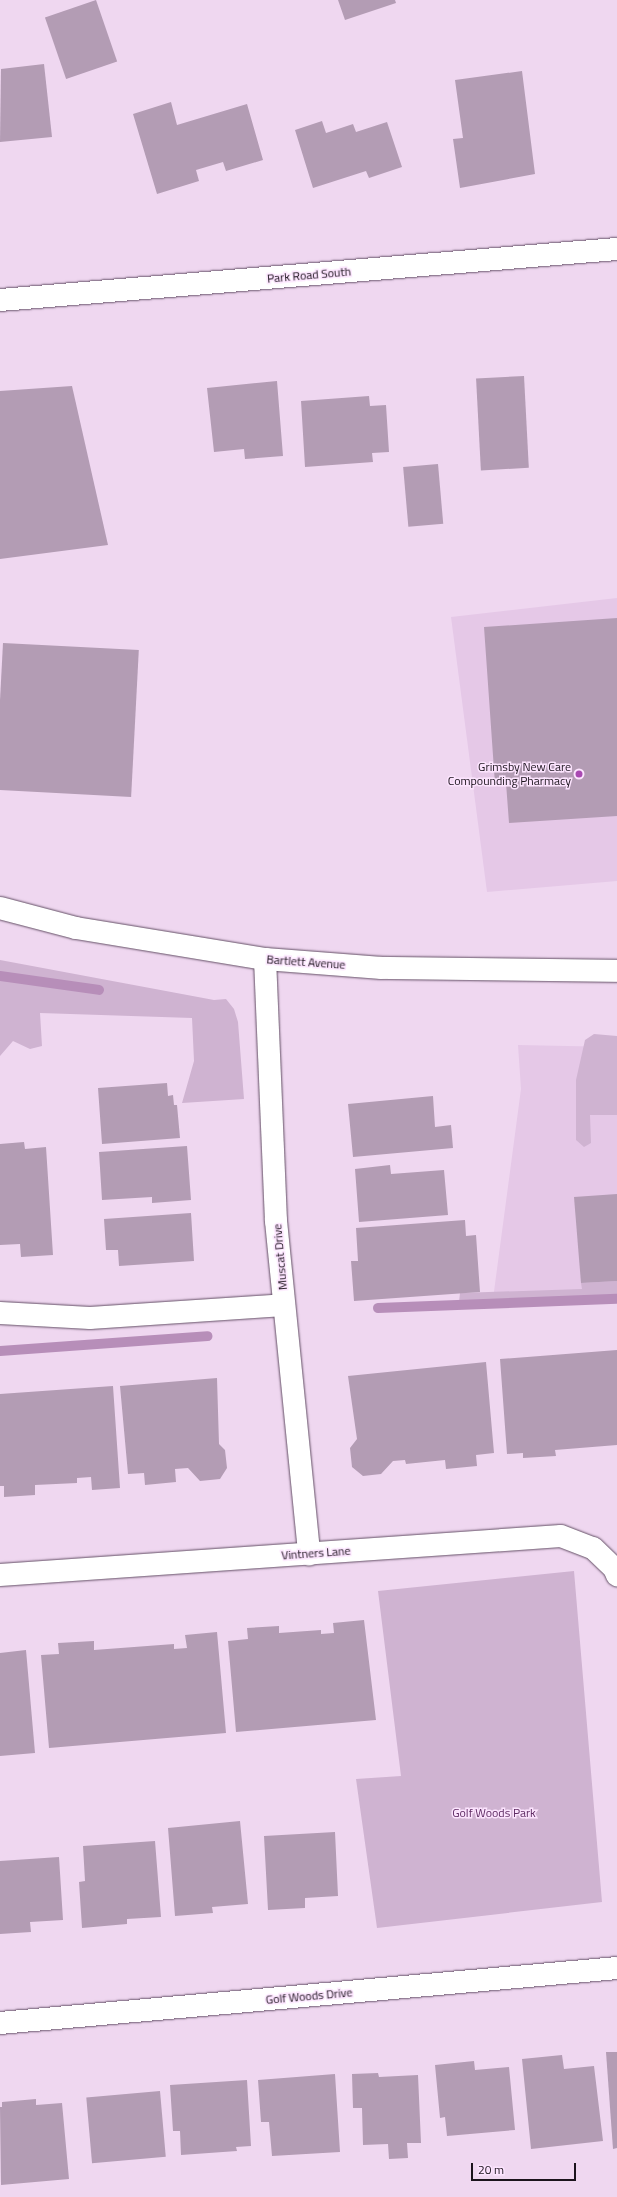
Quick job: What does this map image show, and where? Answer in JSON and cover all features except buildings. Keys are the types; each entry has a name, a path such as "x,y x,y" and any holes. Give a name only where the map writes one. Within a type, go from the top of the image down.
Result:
{"street":[{"name":"Park Road South","path":"0,300 617,250"},
{"name":"Bartlett Avenue","path":"0,908 76,928 264,960 382,968 617,971"},
{"name":"Muscat Drive","path":"264,960 276,1221 309,1554"},
{"path":"0,1313 90,1318 284,1305"},
{"name":"Vintners Lane","path":"0,1575 561,1536 593,1548 614,1568 617,1575"},
{"name":"Golf Woods Drive","path":"0,2023 617,1968"}],"shaded area":[{"path":"617,598 617,881 487,892 451,617"},
{"path":"518,1045 617,1047 617,1297 493,1299 521,1089"}],"green space":[{"path":"0,960 214,1000 226,999 234,1009 238,1022 244,1099 182,1103 194,1061 192,1018 40,1013 42,1046 30,1049 13,1041 0,1056"},
{"path":"594,1034 617,1036 617,1115 590,1115 591,1143 584,1147 576,1140 576,1080 585,1040"},
{"path":"617,1281 617,1297 459,1302 460,1293 582,1289 581,1283"},
{"name":"Golf Woods Park","path":"574,1571 602,1902 377,1928 356,1779 401,1776 378,1591"}],"waterway":[{"path":"0,976 99,990"},
{"path":"378,1308 617,1299"},
{"path":"0,1351 207,1336"}],"place":[{"name":"Grimsby New Care Compounding Pharmacy","path":"579,774"}]}
